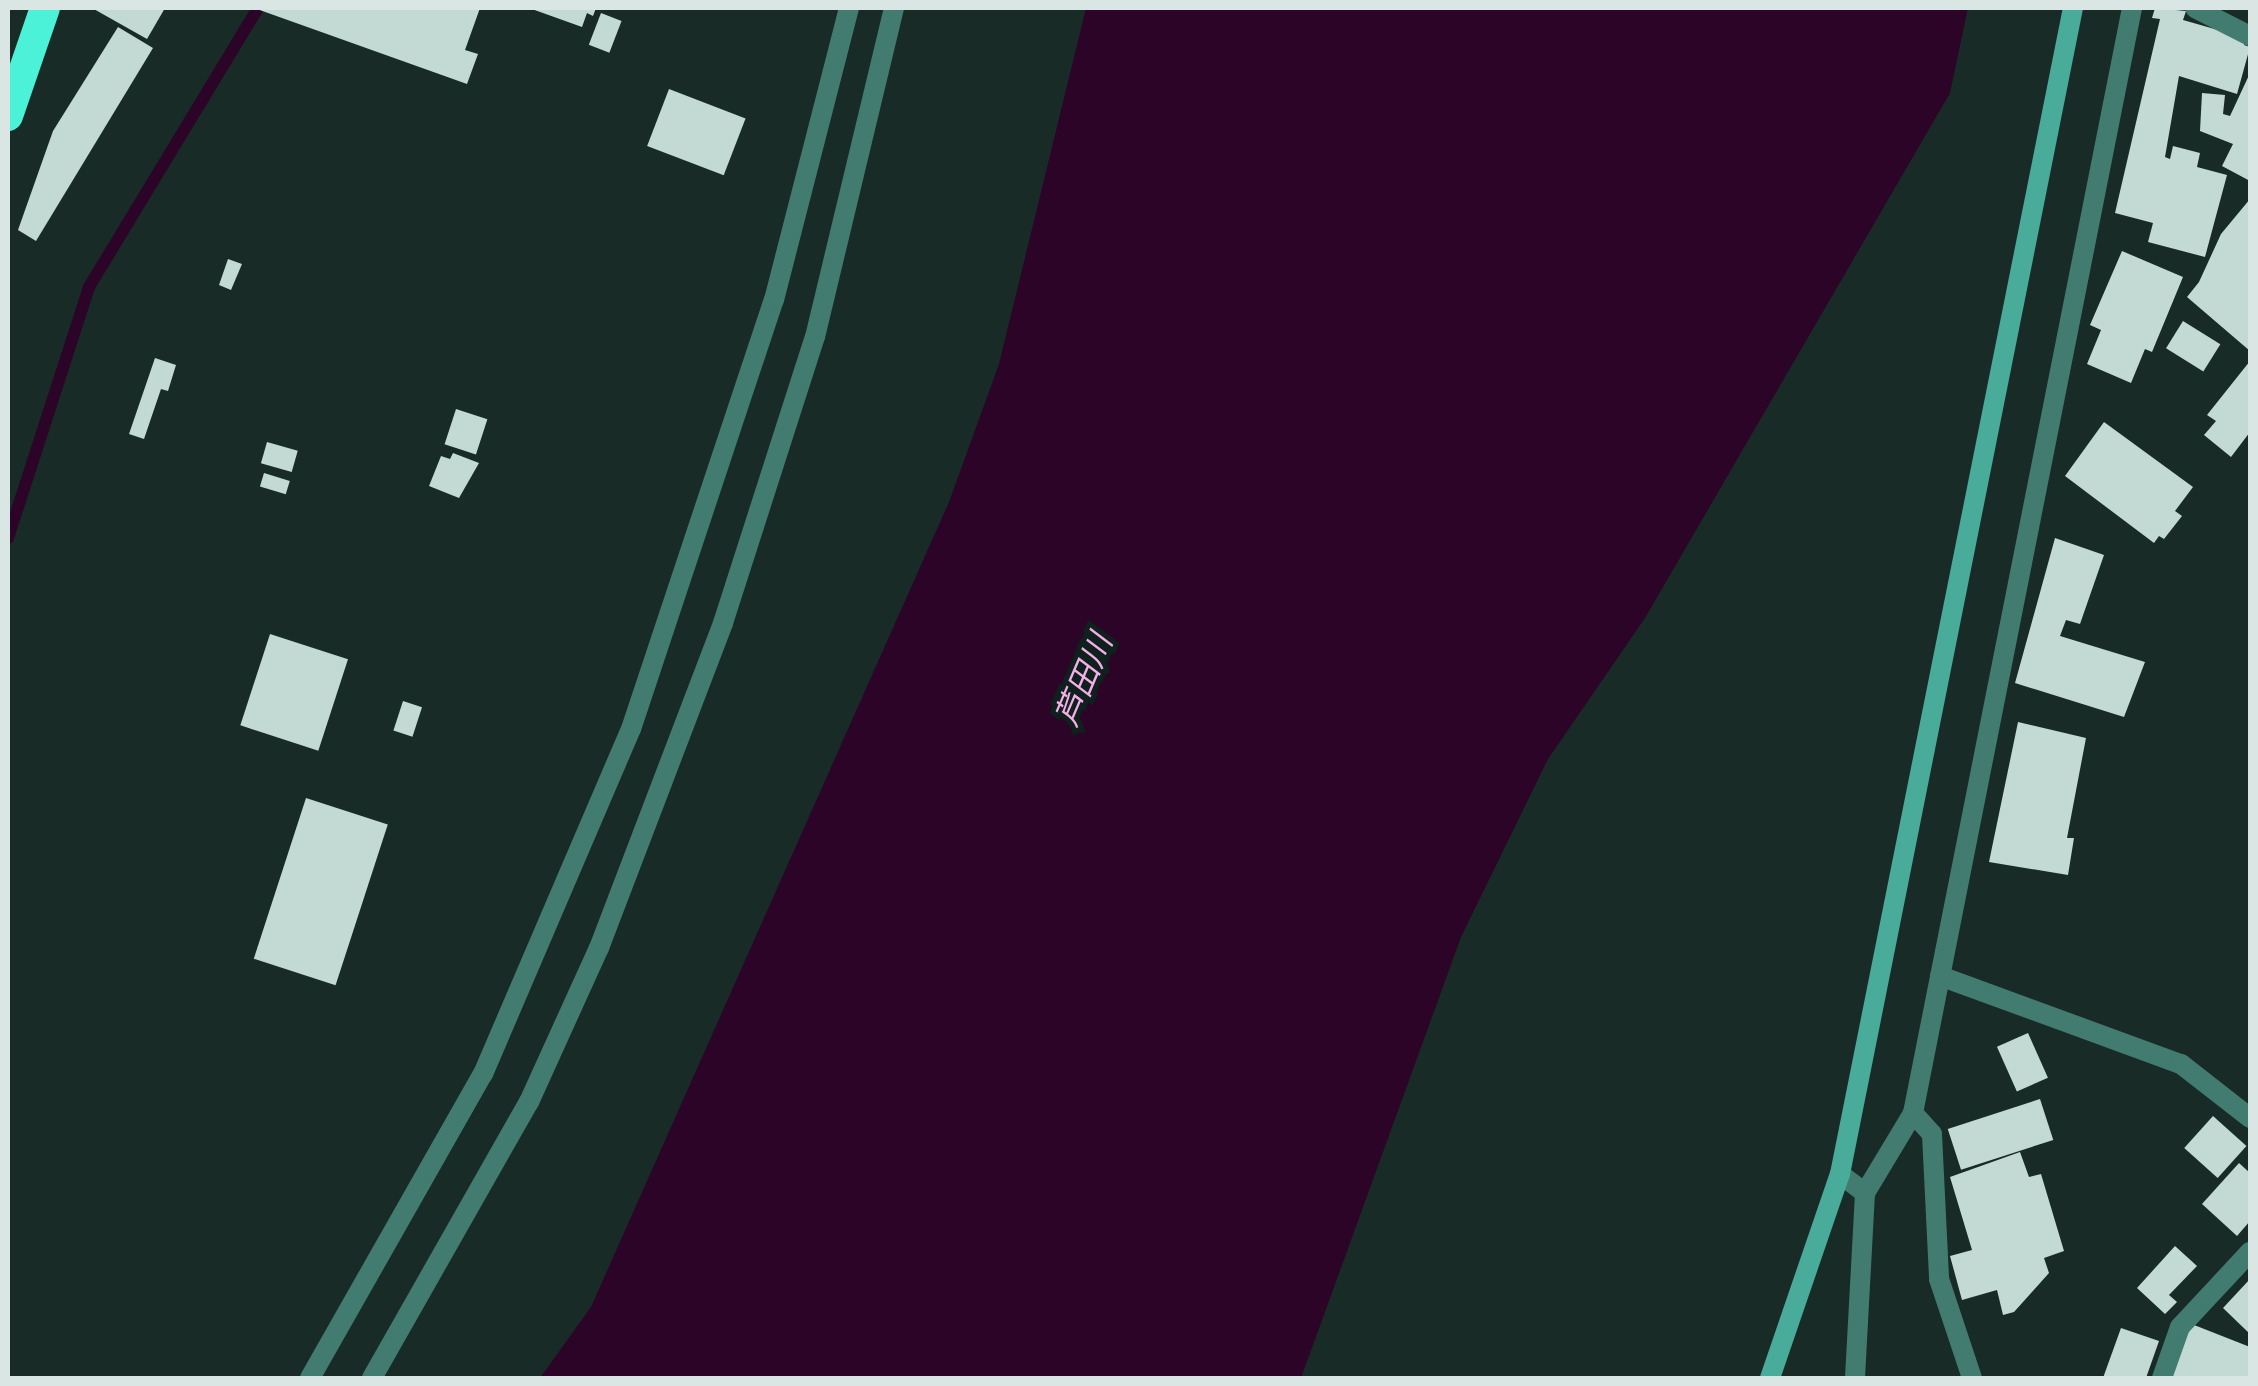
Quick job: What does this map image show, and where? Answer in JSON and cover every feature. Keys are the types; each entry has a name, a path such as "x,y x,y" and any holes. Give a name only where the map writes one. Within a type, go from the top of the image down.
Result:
{"highway":[{"path":"8,116 45,8"}],"street":[{"path":"310,1378 482,1074 631,729 774,300 850,8"},
{"path":"372,1378 529,1102 599,948 723,623 814,337 894,8"},
{"path":"1770,1378 1840,1174 2073,8"},
{"path":"1855,1378 1865,1192 1913,1113 2132,8"},
{"path":"2195,8 2250,36"},
{"path":"1940,976 2180,1064 2250,1118"},
{"path":"1913,1113 1932,1134 1939,1279 1972,1378"},
{"path":"1840,1174 1865,1192"},
{"path":"2162,1378 2180,1327 2250,1252"}],"water":[{"name":"芦田川","path":"1086,8 1968,8 1950,93 1645,618 1548,759 1461,937 1301,1378 540,1378 591,1307 949,502 999,364"}],"building":[{"path":"92,8 165,8 147,39"},
{"path":"254,8 480,8 465,50 478,54 467,84"},
{"path":"529,8 596,8 593,16 587,13 582,27"},
{"path":"2155,8 2186,11 2183,20 2246,38 2244,45 2250,47 2237,94 2179,76 2165,157 2170,159 2173,146 2200,153 2197,167 2227,175 2205,257 2148,242 2153,223 2115,213 2160,19 2152,18"},
{"path":"601,13 622,21 609,53 589,45"},
{"path":"118,27 153,48 36,241 18,230 53,131"},
{"path":"2250,73 2250,181 2222,166 2233,144 2200,131 2202,93 2225,95 2223,114 2230,116"},
{"path":"669,89 746,118 724,175 647,146"},
{"path":"2250,199 2250,351 2187,297 2199,282 2221,234"},
{"path":"2122,251 2183,277 2152,352 2145,349 2131,383 2087,364 2101,330 2090,325"},
{"path":"228,259 242,264 231,290 219,285"},
{"path":"2183,321 2220,344 2203,371 2166,348"},
{"path":"155,358 176,365 168,391 161,389 144,439 129,434"},
{"path":"2250,361 2250,432 2231,457 2204,435 2216,421 2207,415"},
{"path":"456,409 487,419 476,454 445,444"},
{"path":"2104,422 2193,487 2175,511 2182,516 2164,539 2159,536 2154,543 2065,476"},
{"path":"267,442 298,451 292,472 261,463"},
{"path":"453,453 479,463 459,498 429,486 441,456 450,459"},
{"path":"264,473 290,481 286,494 260,486"},
{"path":"2055,538 2104,555 2080,624 2066,620 2060,636 2145,662 2124,717 2015,683"},
{"path":"270,634 348,659 318,751 240,725"},
{"path":"403,701 422,707 412,737 393,730"},
{"path":"2018,722 2086,738 2067,838 2074,838 2068,875 1989,862"},
{"path":"306,798 388,825 336,985 254,959"},
{"path":"2028,1033 2048,1078 2017,1092 1997,1047"},
{"path":"2040,1099 2053,1140 1961,1170 1948,1129"},
{"path":"2213,1116 2246,1146 2218,1178 2184,1148"},
{"path":"2020,1152 2029,1177 2041,1174 2064,1251 2044,1258 2049,1273 2014,1312 2003,1315 1997,1290 1962,1300 1950,1256 1972,1250 1950,1177"},
{"path":"2239,1163 2250,1173 2250,1221 2237,1236 2202,1204"},
{"path":"2175,1246 2197,1266 2169,1295 2177,1302 2165,1314 2137,1288"},
{"path":"2250,1279 2250,1334 2223,1308"},
{"path":"2189,1323 2250,1347 2250,1378 2167,1378"},
{"path":"2121,1328 2159,1341 2146,1378 2103,1378"}],"waterway":[{"path":"8,538 89,287 258,8"}]}
